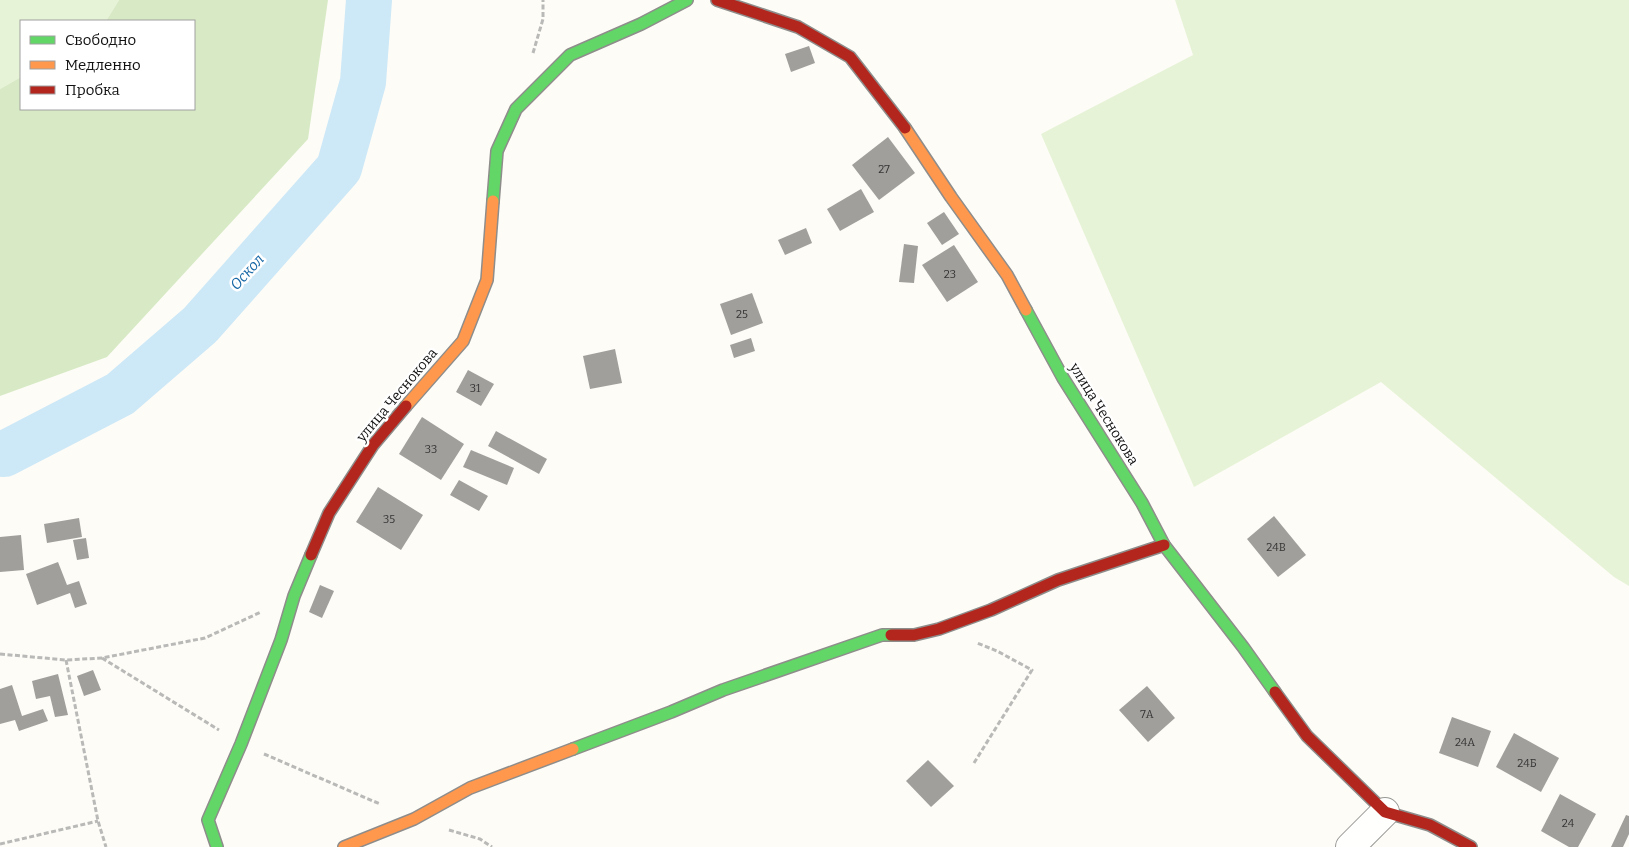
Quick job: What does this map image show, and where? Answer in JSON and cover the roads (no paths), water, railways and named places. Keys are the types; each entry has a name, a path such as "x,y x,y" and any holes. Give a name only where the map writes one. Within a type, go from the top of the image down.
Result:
{"street":[{"name":"улица Чеснокова","path":"217,847 208,820 241,744 281,640 294,596 329,513 373,445 463,341 487,280 497,151 516,109 570,55 641,24 687,0"},
{"name":"улица Чеснокова","path":"717,0 798,27 850,57 910,135 951,197 1007,275 1062,378 1142,503 1164,545 1243,647 1307,736 1385,812 1430,825 1471,847"},
{"path":"344,847 414,819 470,788 672,712 723,690 882,636 914,635 939,629 992,610 1058,580 1164,545"},
{"path":"1350,847 1385,812"}],"waterway":[{"name":"Оскол","path":"0,453 4,454 120,394 200,325 339,168 363,82 369,0"}]}
